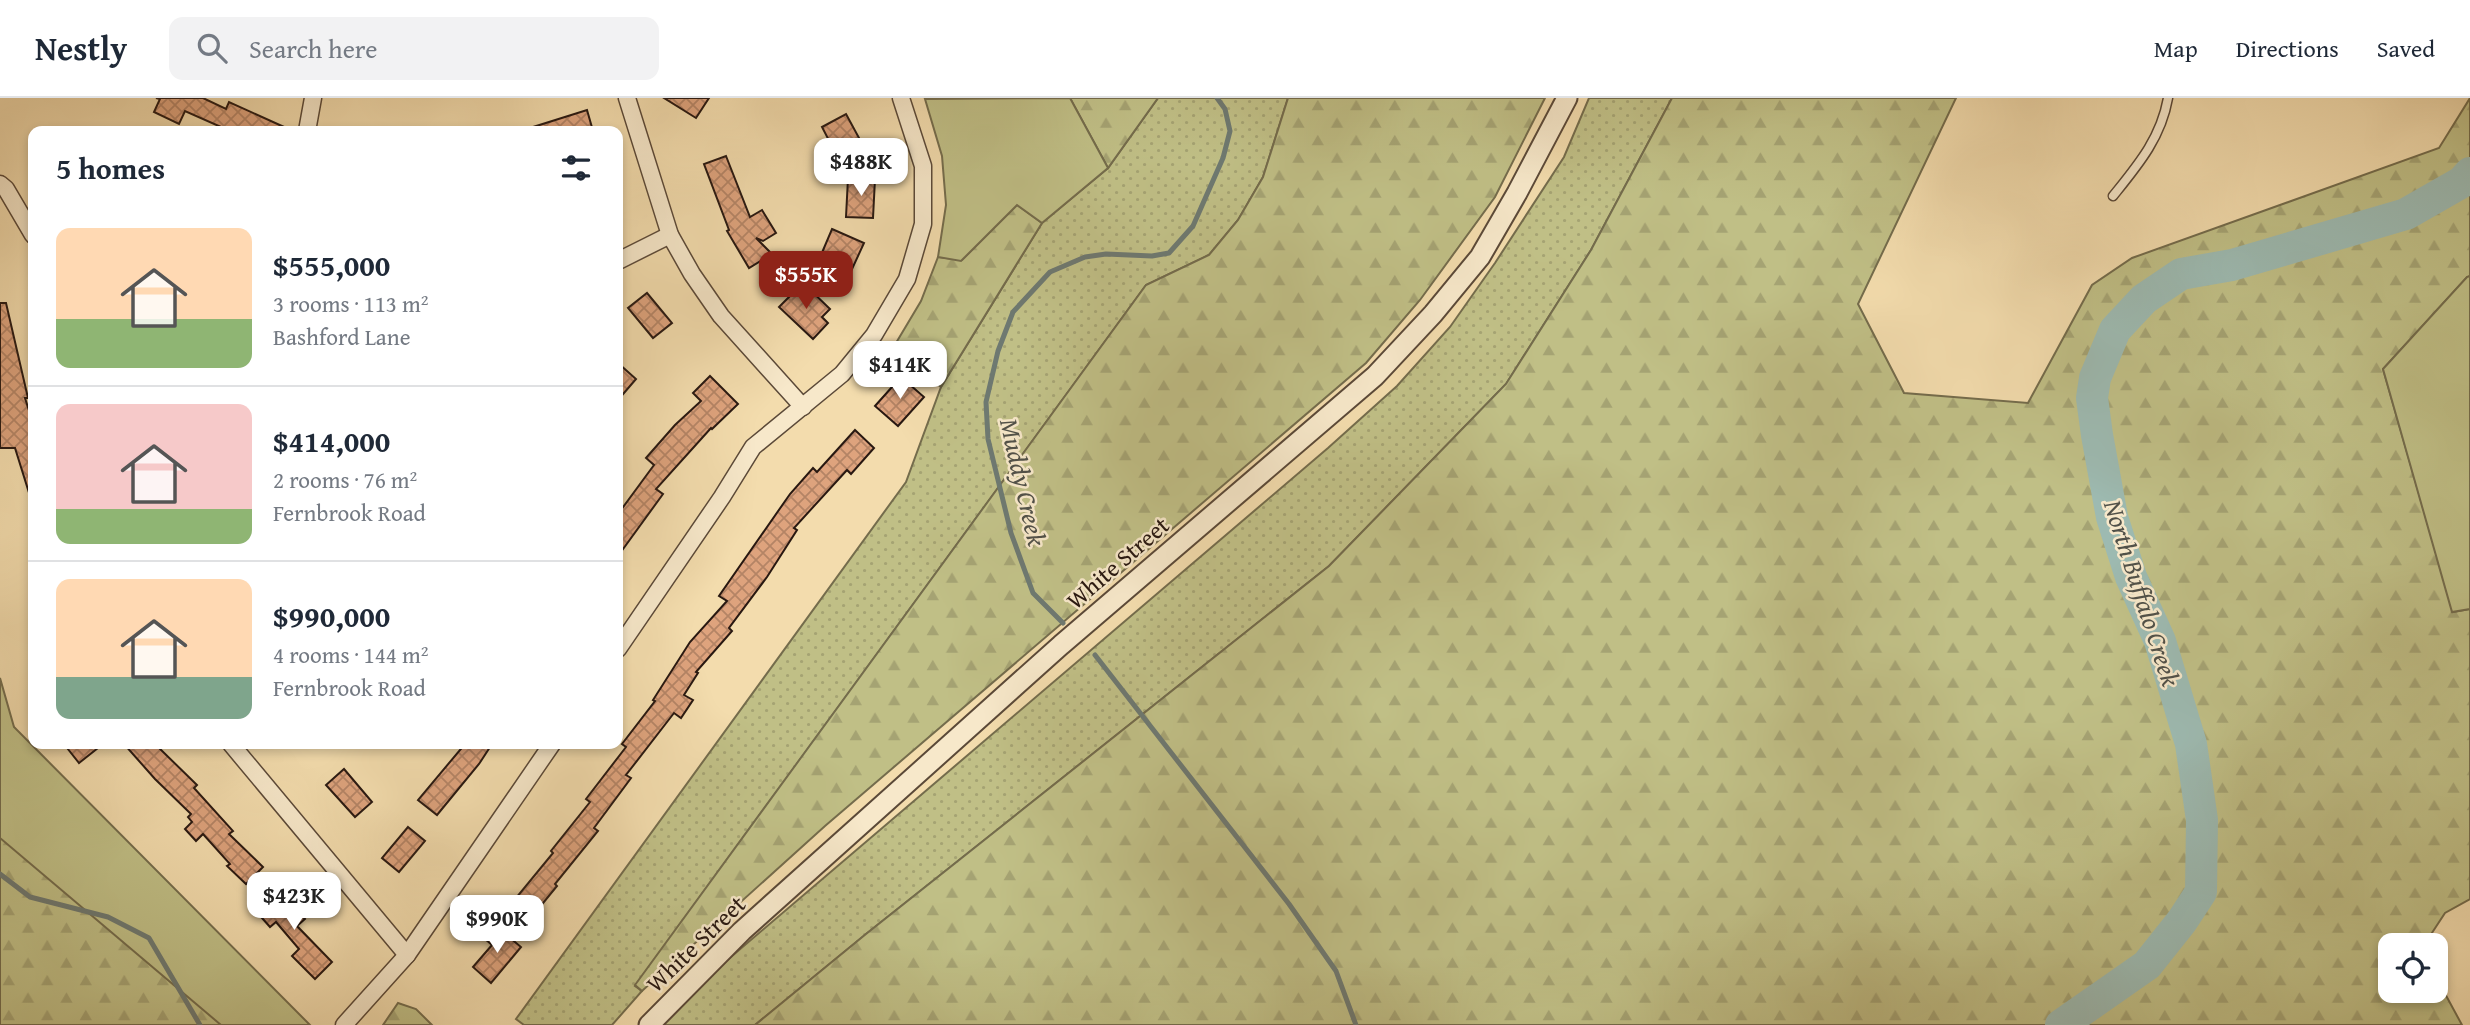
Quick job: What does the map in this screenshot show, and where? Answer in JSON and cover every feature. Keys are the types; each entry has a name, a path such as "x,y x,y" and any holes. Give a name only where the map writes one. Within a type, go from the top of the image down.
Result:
{"street":[{"path":"308,126 313,98"},
{"path":"627,98 670,235 692,274 721,316 803,407"},
{"path":"623,642 753,447 842,374 874,335 907,279 923,224 923,166 901,98"},
{"name":"White Street","path":"649,1025 742,931 1061,645 1375,376 1433,314 1480,257 1567,98"},
{"path":"0,184 6,189 28,226"},
{"path":"623,258 670,235"},
{"path":"235,749 407,955"},
{"path":"344,1025 407,955 549,749"}],"lane":[{"path":"2113,196 2158,135 2168,98"}],"green space":[{"path":"1070,98 1158,98 1108,168"},
{"path":"1070,98 1108,168 1042,223 1017,205 961,261 938,257 946,205 942,156 925,99"},
{"path":"1158,98 1288,98 1263,177 1238,220 1209,255 1146,285 635,986 642,991 612,1025 524,1025 516,1019 906,482 941,387 1042,223 1108,168"},
{"path":"1288,98 1545,98 1495,197 1420,300 1366,363 825,826 642,991 635,985 1146,285 1209,255 1238,220 1263,177"},
{"path":"1589,98 1672,98 1591,250 1506,384 1329,566 755,1025 660,1025 725,962 1328,448 1397,386 1450,327 1495,263 1564,157"},
{"path":"1672,98 1956,98 1858,304 1904,393 2028,403 2092,285 2132,258 2439,148 2470,98 2470,276 2383,369 2453,612 2470,609 2470,899 2445,913 2432,933 2378,933 2378,1003 2448,1003 2448,999 2462,1025 755,1025 1329,566 1506,384 1591,250"},
{"path":"1017,205 1042,223 941,387 893,348 921,301 938,257 962,260"},
{"path":"2470,276 2470,609 2452,612 2383,369"},
{"path":"0,678 14,727 28,741 28,749 36,749 310,1025 221,1025 0,838"},
{"path":"0,705 28,749 281,1025 0,1025"},
{"path":"398,1003 416,1009 432,1025 383,1025"}],"building":[{"path":"156,98 203,98 226,109 229,102 282,126 219,126 185,111 179,124 154,112 160,99"},
{"path":"664,98 709,98 696,118"},
{"path":"587,110 592,126 536,126"},
{"path":"846,114 865,149 840,162 822,127"},
{"path":"726,156 750,217 762,210 776,233 763,241 756,238 772,254 749,268 727,231 729,230 704,164"},
{"path":"848,178 875,179 873,218 846,217"},
{"path":"832,229 864,243 847,280 828,271 833,260 821,255"},
{"path":"803,283 830,309 822,317 828,323 813,339 779,307"},
{"path":"647,293 672,323 653,338 628,308"},
{"path":"0,303 6,303 28,398 25,398 28,407 28,490 15,448 0,448"},
{"path":"623,367 636,379 623,394"},
{"path":"710,376 738,404 711,428 656,489 663,494 623,549 623,507 654,465 646,458 701,401 693,393"},
{"path":"901,377 924,397 898,426 875,406"},
{"path":"855,430 874,448 851,474 847,470 794,528 797,530 767,577 729,628 732,631 696,672 698,673 684,695 693,700 681,718 674,713 626,775 631,778 594,828 598,831 530,919 511,904 590,802 586,799 626,747 623,743 655,701 653,700 690,642 727,601 719,596 790,494 813,468 817,472"},
{"path":"68,749 97,749 79,763"},
{"path":"128,749 160,749 197,785 194,788 233,831 229,834 263,867 246,884 227,866 230,864 203,834 196,841 185,829 192,822 188,817 191,814"},
{"path":"461,749 489,749 437,815 418,800"},
{"path":"344,769 372,802 355,817 326,785"},
{"path":"408,827 425,841 399,872 382,858"},
{"path":"280,889 305,919 297,926 332,962 315,979 292,956 299,949 276,922 270,927 255,910"},
{"path":"496,926 521,947 491,983 473,967 492,945 485,939"}],"waterway":[{"name":"Muddy Creek","path":"1063,623 1033,593 1011,533 988,439 986,402 998,351 1013,312 1050,272 1085,257 1106,254 1152,256 1169,253 1193,226 1223,158 1230,131 1225,109 1217,98"},
{"name":"North Buffalo Creek","path":"2061,1025 2147,965 2201,892 2202,820 2191,744 2160,641 2131,577 2112,517 2097,435 2092,398 2095,378 2115,330 2144,299 2181,274 2232,265 2406,214 2462,182 2470,173"},
{"name":"Muddy Creek","path":"1095,655 1289,904 1336,971 1356,1025"},
{"path":"0,874 30,897 108,917 149,938 200,1025"}]}
